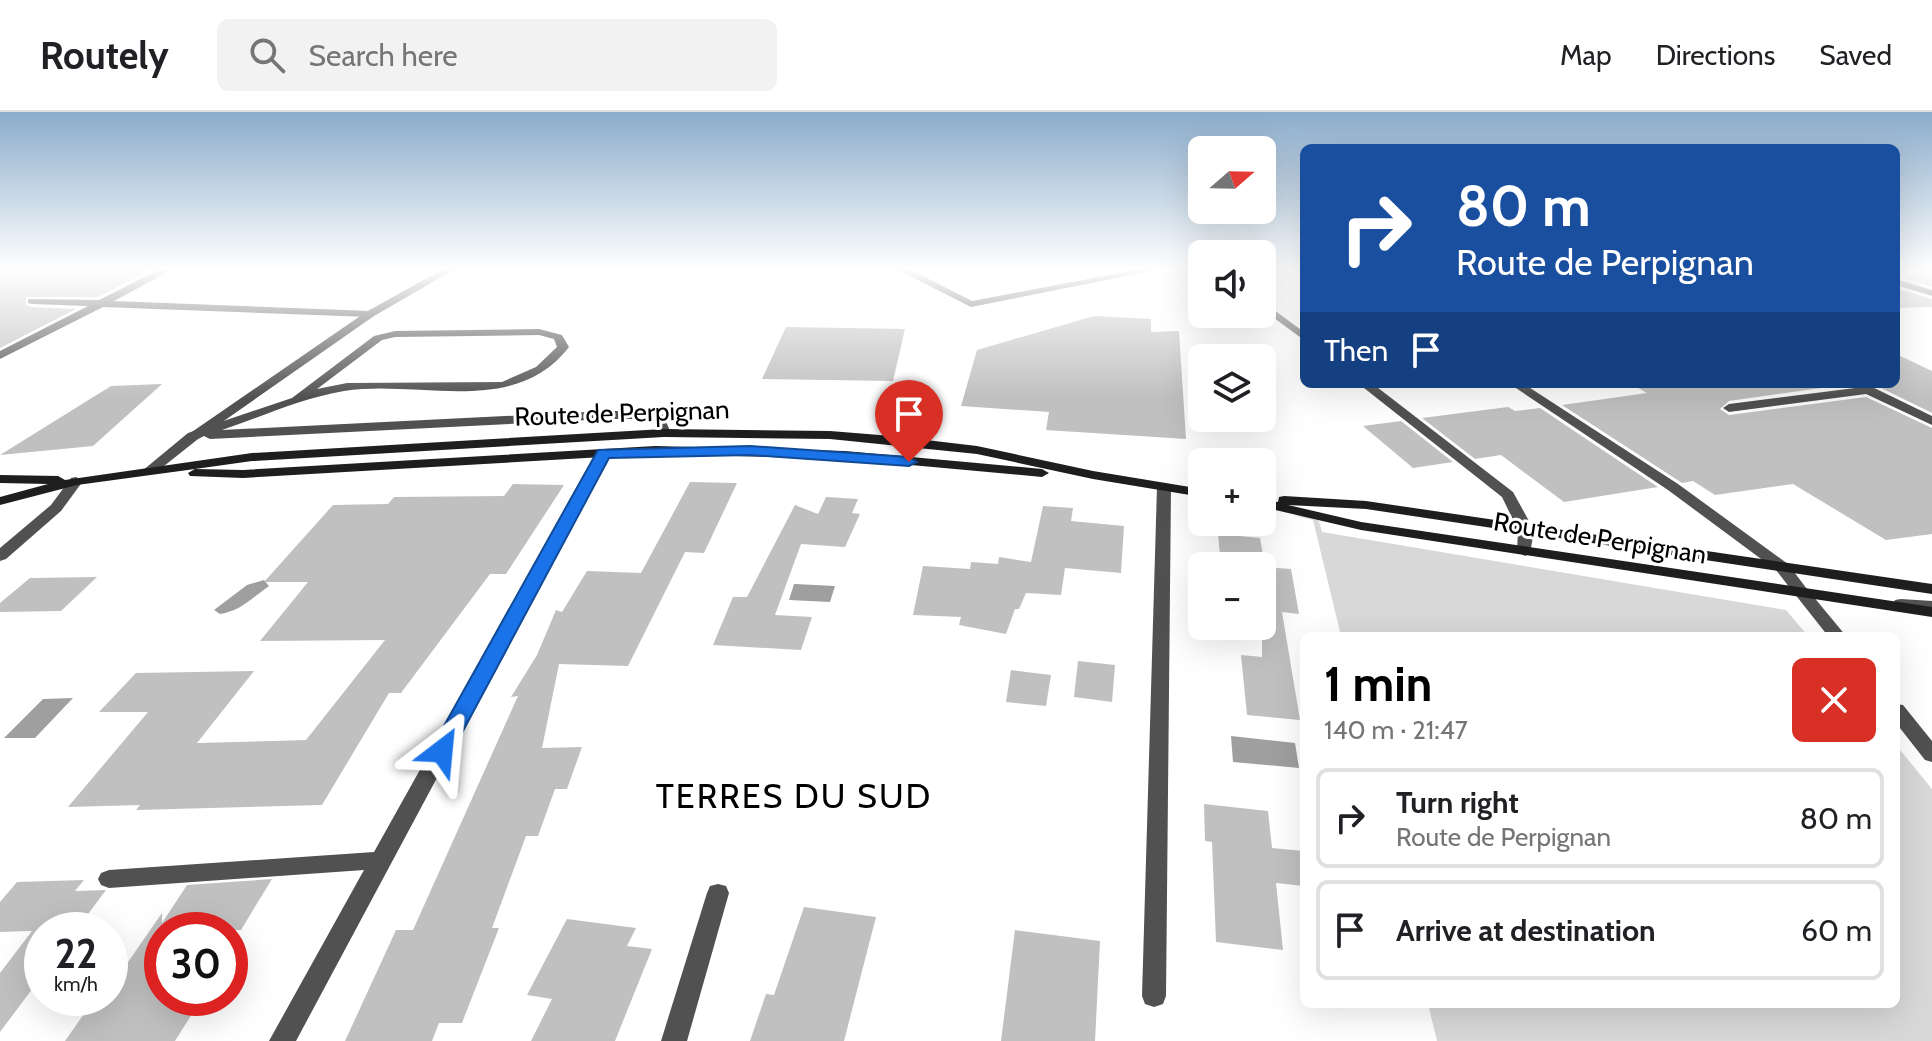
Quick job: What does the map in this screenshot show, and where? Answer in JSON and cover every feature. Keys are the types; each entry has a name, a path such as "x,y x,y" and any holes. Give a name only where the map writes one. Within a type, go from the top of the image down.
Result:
{"main road":[{"name":"Route de Perpignan","path":"0,501 76,481 252,457 664,433 830,435 892,440 977,450 1093,475 1188,491"},
{"name":"Route de Perpignan","path":"149,471 243,474 604,453 766,451 1093,475"},
{"name":"Route de Perpignan","path":"0,479 76,481"},
{"name":"Route de Perpignan","path":"1276,502 1366,505 1932,589"},
{"name":"Route de Perpignan","path":"1276,505 1361,526 1884,603"}],"street":[{"path":"0,356 88,311"},
{"path":"299,311 370,314"},
{"path":"149,471 193,436 375,311"},
{"path":"1276,315 1300,334"},
{"path":"193,436 297,399 347,387 492,387 515,384 548,365 563,347 558,337 539,332 395,334 378,338 297,399"},
{"path":"1370,388 1508,495 1526,530 1525,551"},
{"path":"1522,388 1673,487 1782,567 1834,632"},
{"path":"1729,408 1856,388"},
{"path":"1864,388 1932,421"},
{"path":"193,436 608,415 657,415 664,433"},
{"path":"282,1041 604,453"},
{"path":"0,556 56,508 76,481"},
{"path":"1154,996 1164,487"},
{"path":"1884,603 1932,609"},
{"path":"1900,715 1932,755"},
{"path":"109,879 383,860"},
{"path":"674,1041 718,893"}],"shaded area":[{"path":"1293,515 1318,518 1322,532 1786,610 1805,632 1340,632 1313,520"},
{"path":"264,580 269,586 241,607 220,614 214,610 247,585"},
{"path":"794,584 835,586 830,602 789,600"},
{"path":"73,698 35,738 4,738 43,699"},
{"path":"1231,736 1295,743 1299,768 1233,762"},
{"path":"1900,750 1932,789 1932,1041 1437,1041 1429,1008 1900,1008"}],"building":[{"path":"0,311 71,311 0,348"},
{"path":"1094,316 1151,319 1151,332 1179,331 1186,439 1046,430 1049,412 961,406 977,350"},
{"path":"786,327 905,329 893,381 762,379"},
{"path":"1900,356 1932,371 1932,413 1881,388 1900,388"},
{"path":"162,384 93,446 0,455 111,386"},
{"path":"1638,388 1822,388 1729,401 1720,409 1729,415 1866,397 1932,428 1932,534 1886,540 1793,484 1715,495 1693,481 1682,483 1562,405 1647,393"},
{"path":"1508,407 1515,411 1540,408 1658,487 1564,502 1501,455 1475,459 1422,418"},
{"path":"1401,421 1453,462 1413,468 1363,426"},
{"path":"690,482 737,483 704,553 685,552 628,666 559,664 542,748 582,747 567,789 555,789 538,836 526,836 492,928 499,928 462,1023 439,1023 432,1041 345,1041 396,930 413,930 518,696 511,697 537,655 556,610 562,612 587,571 641,573"},
{"path":"513,484 564,485 506,574 490,574 401,693 389,693 322,805 136,810 140,805 68,807 148,712 99,712 136,673 254,671 197,743 306,740 385,640 260,641 308,582 264,582 333,505 388,504 394,497 504,496"},
{"path":"826,497 858,499 852,513 860,514 845,547 801,544 775,615 812,617 801,650 713,645 733,597 747,597 795,505 818,514"},
{"path":"1043,506 1073,508 1071,521 1124,526 1121,573 1065,568 1061,595 1026,593 1019,609 1015,609 1006,634 959,625 961,617 913,615 923,566 970,569 971,562 998,564 999,557 1031,562"},
{"path":"1218,536 1260,538 1262,552 1220,552"},
{"path":"1276,568 1291,569 1299,614 1282,612 1300,720 1247,715 1241,655 1262,657 1262,640 1276,640"},
{"path":"97,577 61,611 0,612 0,603 30,578"},
{"path":"1078,661 1115,665 1112,702 1074,697"},
{"path":"1011,670 1051,675 1046,706 1006,702"},
{"path":"1204,804 1268,811 1272,848 1300,851 1300,886 1276,883 1283,950 1216,942 1212,842 1205,841"},
{"path":"272,879 248,918 248,912 169,912 187,885"},
{"path":"84,880 75,891 106,890 90,912 24,912 24,931 0,932 0,902 17,882"},
{"path":"804,907 876,917 844,1041 750,1041 766,994 774,995"},
{"path":"567,919 636,928 627,946 652,949 615,1041 531,1041 552,999 527,995"},
{"path":"1015,930 1100,941 1095,1041 1001,1041"},
{"path":"144,939 144,1016 191,1016 175,1041 65,1041 82,1016 128,1016 128,962"},
{"path":"24,942 24,1000 0,1032 0,973"}],"district":[{"name":"TERRES DU SUD","path":"794,796"}],"route":[{"path":"442,751 604,453 750,451 845,455 909,462"}]}
